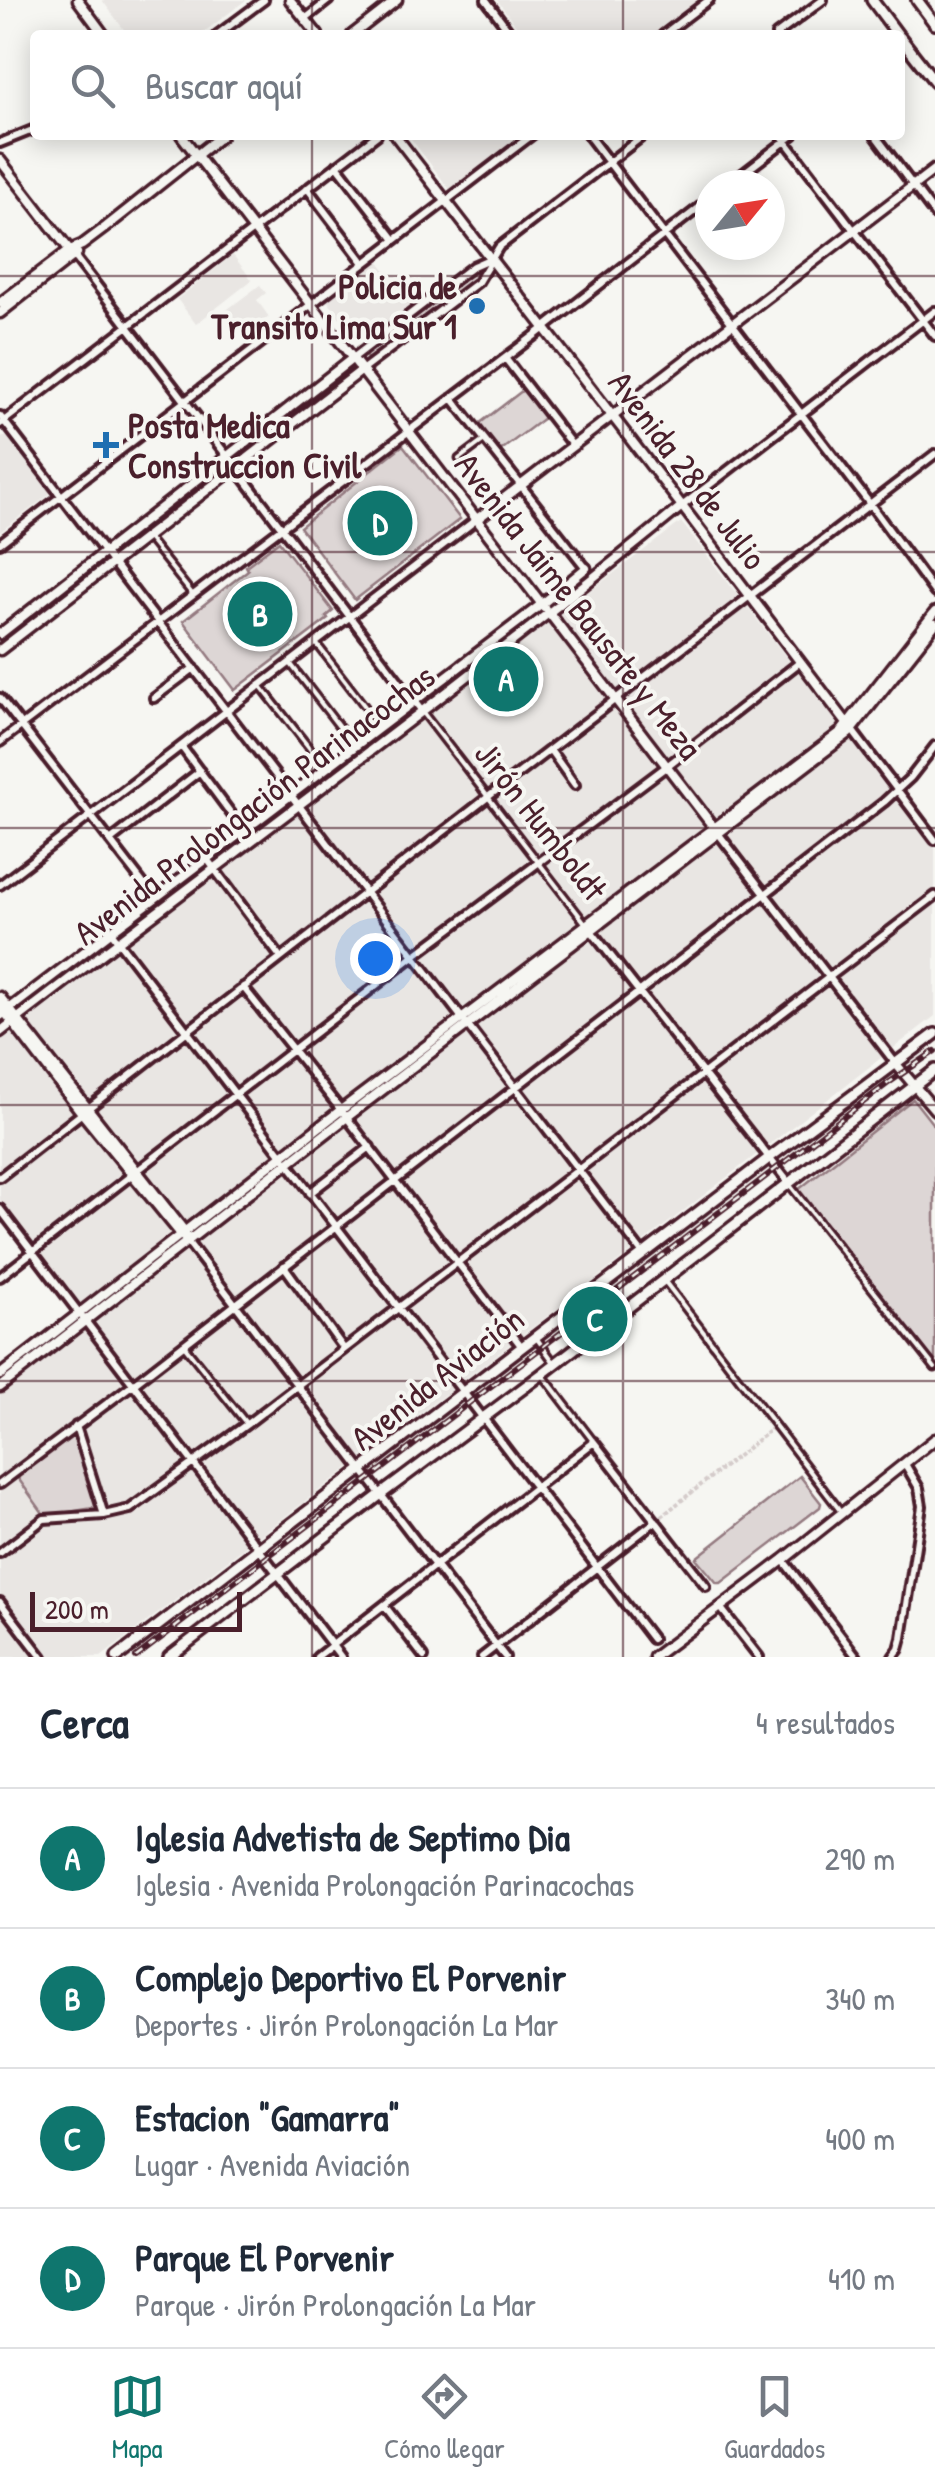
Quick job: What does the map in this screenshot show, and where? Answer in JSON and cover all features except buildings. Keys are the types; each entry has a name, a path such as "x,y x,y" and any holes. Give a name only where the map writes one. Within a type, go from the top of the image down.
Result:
{"main road":[{"path":"872,0 894,30"},
{"path":"917,0 935,24"},
{"path":"905,52 935,82"},
{"name":"Avenida Aviación","path":"117,1657 935,1034"},
{"name":"Avenida Aviación","path":"174,1655 935,1070"}],"street":[{"path":"78,0 100,30"},
{"path":"225,30 264,0"},
{"path":"290,0 314,30"},
{"path":"305,19 329,0"},
{"path":"358,30 397,0"},
{"path":"486,0 508,30"},
{"path":"670,30 709,0"},
{"path":"783,30 823,0"},
{"path":"0,143 30,130"},
{"name":"Avenida Jaime Bausate y Meza","path":"185,140 828,977 935,1110"},
{"path":"0,313 216,140"},
{"path":"370,140 1,420 644,1254"},
{"name":"Avenida 28 de Julio","path":"399,140 935,840"},
{"path":"0,543 526,140"},
{"path":"592,140 935,593"},
{"path":"0,650 478,282 499,247 637,140"},
{"path":"746,170 782,140"},
{"path":"788,140 935,336"},
{"path":"879,140 935,215"},
{"name":"Jirón Humboldt","path":"0,160 589,928 935,1368"},
{"path":"338,165 395,240"},
{"path":"0,885 935,169"},
{"path":"307,188 364,263"},
{"path":"0,742 695,211"},
{"path":"0,303 72,254"},
{"path":"0,634 353,358 490,258"},
{"path":"682,506 935,310"},
{"path":"505,358 572,446"},
{"path":"452,398 586,568"},
{"path":"459,459 485,440"},
{"path":"0,1177 935,454"},
{"name":"Avenida Prolongación Parinacochas","path":"0,1032 550,614 682,506"},
{"path":"146,536 192,595"},
{"name":"Avenida Prolongación Parinacochas","path":"4,1011 586,568"},
{"path":"850,727 935,612"},
{"path":"0,1387 31,1357 184,1236 850,727 935,624"},
{"path":"316,642 381,727"},
{"path":"0,1277 800,662"},
{"path":"290,663 355,746"},
{"path":"154,698 194,668"},
{"path":"260,686 326,768"},
{"path":"0,698 154,899"},
{"path":"181,746 244,831"},
{"path":"0,1484 898,791 935,746"},
{"path":"550,750 575,784"},
{"path":"110,841 200,772"},
{"path":"207,859 281,958"},
{"path":"0,1553 44,1519 104,1516 130,1509 247,1424 935,896"},
{"path":"111,932 652,1640"},
{"path":"243,987 522,1346"},
{"path":"0,996 4,1011 184,1236 505,1657"},
{"path":"310,1193 370,1148"},
{"path":"0,1208 341,1657"},
{"path":"284,1266 344,1349"},
{"path":"664,1279 842,1513"},
{"path":"535,1336 556,1364"},
{"path":"183,1344 247,1424"},
{"path":"0,1375 31,1357"},
{"path":"542,1374 706,1586"},
{"path":"76,1426 104,1516"},
{"path":"660,1655 935,1439"},
{"path":"317,1657 594,1442"},
{"path":"893,1657 902,1638 922,1506 919,1488 905,1464"},
{"path":"482,1657 656,1520"},
{"path":"782,1560 857,1657"},
{"path":"0,1602 42,1657"},
{"path":"384,1605 424,1657"},
{"path":"720,1607 758,1657"}],"shaded area":[{"path":"102,0 246,0 207,30 124,30"},
{"path":"497,0 701,0 661,30 519,30"},
{"path":"412,140 516,140 451,191"},
{"path":"233,255 252,280 196,324 177,299"},
{"path":"378,260 411,304 359,343 326,299"},
{"path":"474,272 478,278 368,360 364,354"},
{"path":"260,285 266,293 257,300 269,317 251,330 243,320 231,329 220,315"},
{"path":"527,387 548,415 496,454 475,427"},
{"path":"8,436 50,490 49,495 0,532 0,438"},
{"path":"403,445 460,519 355,600 300,527"},
{"path":"681,522 935,848 935,1016 101,1657 0,1657 0,1382 88,1313 0,1201 0,1039"},
{"path":"279,541 333,611 328,619 235,690 183,621"},
{"path":"913,1099 935,1127 935,1364 798,1190"},
{"path":"75,1429 99,1507 45,1516 15,1474"},
{"path":"800,1476 821,1503 820,1507 717,1583 696,1558"}],"tunnel":[{"path":"657,1520 775,1426"}],"railway":[{"path":"136,1657 935,1051"}],"place":[{"name":"Policia de Transito Lima Sur 1","path":"477,306"},
{"name":"Posta Medica Construccion Civil","path":"106,445"},
{"name":"Parque El Porvenir","path":"380,523"},
{"name":"Complejo Deportivo El Porvenir","path":"260,614"},
{"name":"Iglesia Advetista de Septimo Dia","path":"506,679"},
{"name":"Estacion \"Gamarra\"","path":"595,1319"}]}
